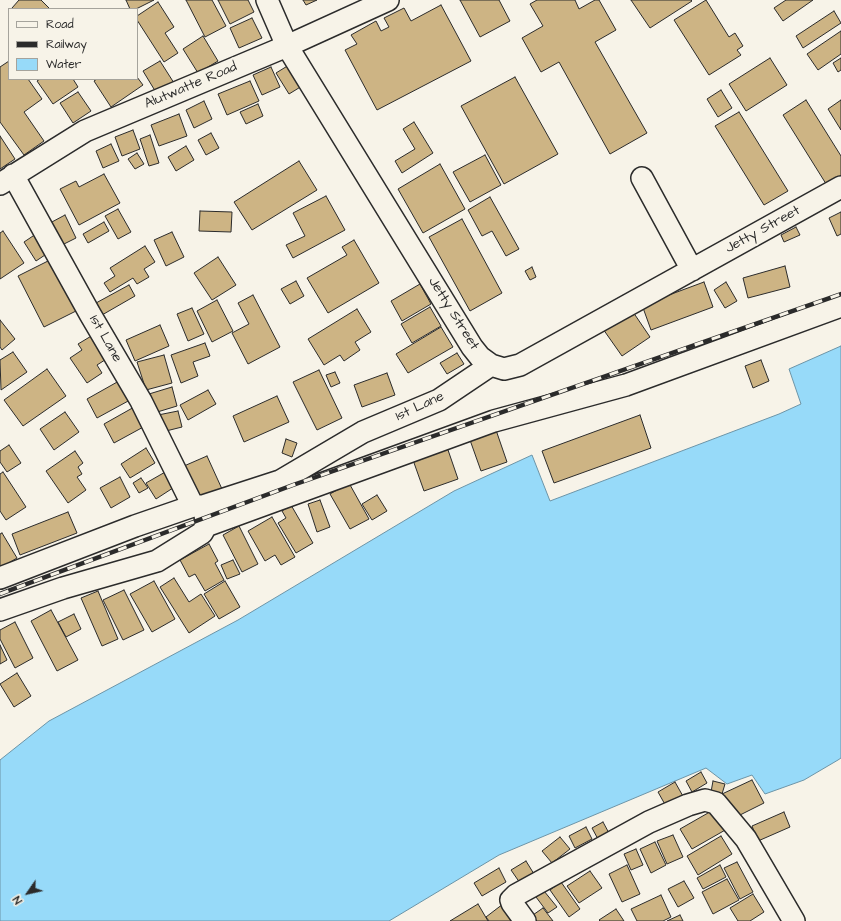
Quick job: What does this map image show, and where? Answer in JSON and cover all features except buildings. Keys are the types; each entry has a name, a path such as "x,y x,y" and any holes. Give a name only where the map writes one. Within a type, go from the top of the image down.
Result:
{"street":[{"name":"Jetty Street","path":"267,0 287,46 472,347 480,357 491,365 504,369 520,365 841,186"},
{"name":"Alutwatte Road","path":"6,179 86,131 287,46 388,0"},
{"path":"642,178 692,270"},
{"name":"1st Lane","path":"6,179 90,314 141,400 198,506"},
{"path":"0,610 62,588 157,561 202,533 206,526 494,421 626,385 841,306"},
{"name":"1st Lane","path":"0,578 135,526 280,482 363,432 439,400 491,365"},
{"path":"198,506 206,526"},
{"path":"525,921 512,904 511,900 516,894 649,822 688,805 705,800 716,803 746,839 794,921"}],"water":[{"path":"841,346 841,758 804,780 765,794 752,775 727,784 706,768 499,855 389,921 0,921 0,760 49,721 238,620 454,491 532,455 550,501 779,414 801,404 789,369"}],"railway":[{"path":"0,594 293,485 841,294"}]}
